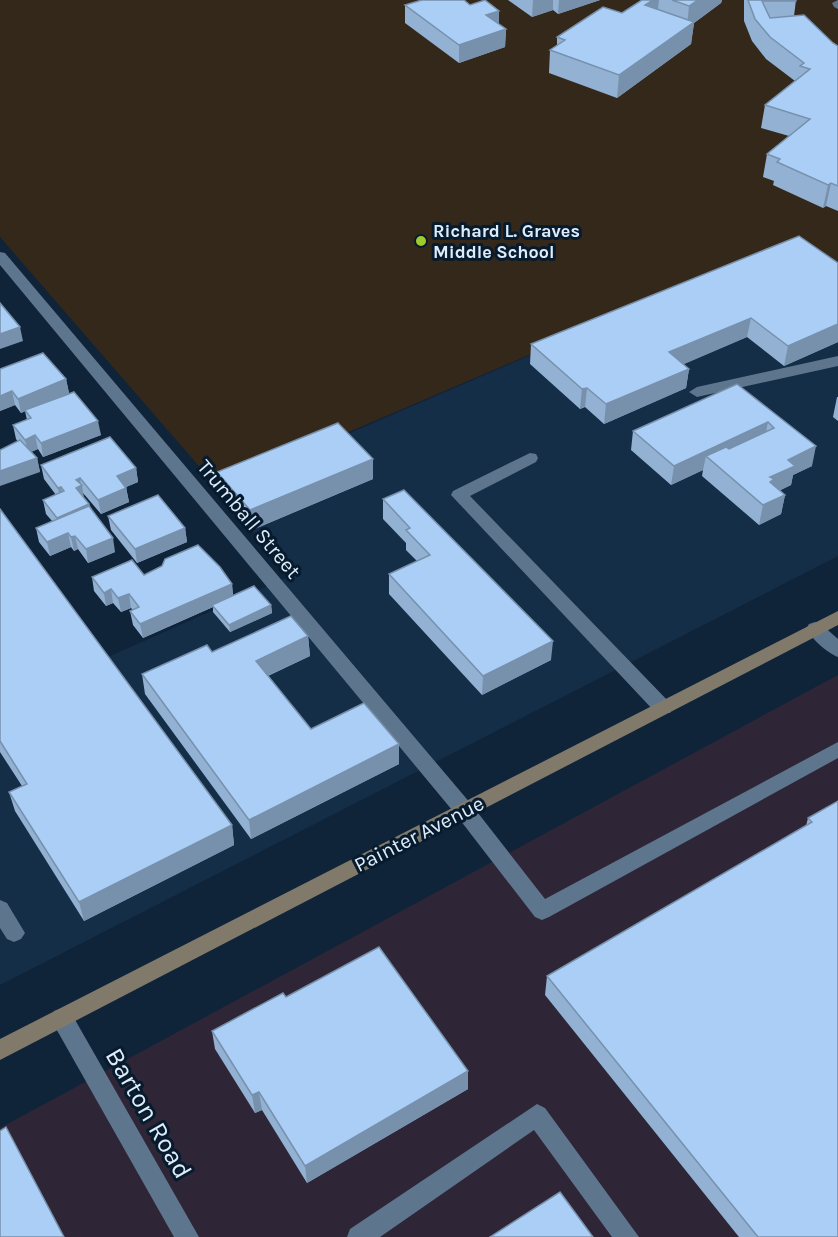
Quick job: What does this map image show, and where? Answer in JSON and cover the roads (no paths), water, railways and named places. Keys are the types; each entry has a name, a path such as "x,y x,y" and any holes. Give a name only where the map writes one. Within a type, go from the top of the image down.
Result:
{"street":[{"name":"Trumball Street","path":"0,256 464,810 542,911 838,749"},
{"path":"697,392 838,361"},
{"path":"530,458 459,495 663,708"},
{"name":"Painter Avenue","path":"0,1050 838,617"},
{"path":"815,629 838,650"},
{"path":"0,909 14,933"},
{"name":"Barton Road","path":"62,1018 187,1237"},
{"path":"359,1237 537,1115 627,1237"}],"place":[{"name":"Richard L. Graves Middle School","path":"421,241"}]}
